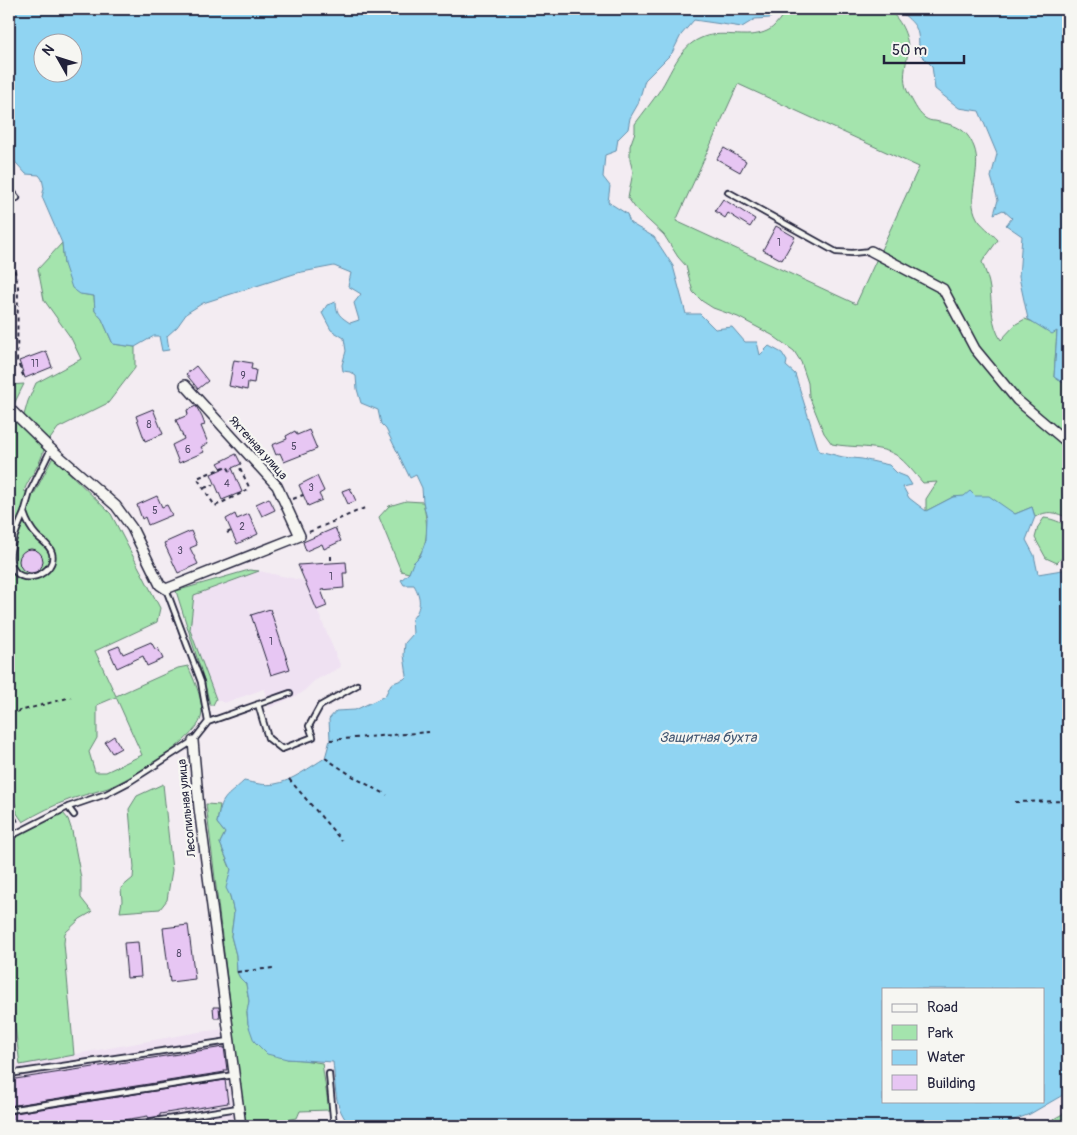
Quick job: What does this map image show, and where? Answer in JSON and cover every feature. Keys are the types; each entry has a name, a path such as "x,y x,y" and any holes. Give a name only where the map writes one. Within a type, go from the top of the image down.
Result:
{"street":[{"path":"871,251 943,289 975,349 1017,400 1065,440"},
{"name":"Яхтенная улица","path":"185,385 277,486 300,536"},
{"path":"9,408 51,449 116,506 132,528 160,585 166,589 300,536"},
{"name":"Лесопильная улица","path":"193,742 199,808 241,1126"}],"lane":[{"path":"9,188 17,198"},
{"path":"728,192 836,252 871,251"},
{"path":"24,513 31,529 47,543 52,552 51,565 40,575 32,577 23,577 12,568 11,550 14,536 24,513 30,492 51,449"},
{"path":"166,589 201,682 208,722 290,693"},
{"path":"258,704 268,738 282,749 313,737 309,726 320,706 357,686"},
{"name":"Лесопильная улица","path":"193,742 208,722"},
{"path":"9,837 68,807 106,794 193,742"},
{"path":"68,807 74,815"},
{"path":"9,1074 229,1040"},
{"path":"329,1074 334,1126"},
{"path":"9,1110 234,1075"},
{"path":"123,1126 238,1108"}],"path":[{"path":"13,262 18,287 17,361 25,380"},
{"path":"230,471 227,466 197,478 215,506 246,492 249,487 240,468"},
{"path":"204,488 213,485"},
{"path":"290,500 303,495"},
{"path":"300,536 367,507"},
{"path":"227,534 231,531"},
{"path":"331,556 331,563"},
{"path":"9,714 71,697"},
{"path":"330,740 429,732"},
{"path":"325,758 357,779 387,795"},
{"path":"9,779 16,811 15,816 22,831"},
{"path":"289,779 342,841"},
{"path":"1015,802 1068,801"},
{"path":"237,972 273,968"}],"shaded area":[{"path":"259,571 305,581 341,667 314,681 302,693 269,708 264,689 224,703 216,699 190,630 194,594"},
{"path":"225,1029 236,1126 9,1126 9,1066"}],"green space":[{"path":"788,9 887,9 900,22 907,40 908,52 905,83 917,110 922,116 931,121 959,128 971,140 977,165 973,192 974,210 977,218 998,240 982,262 989,282 995,328 1001,340 1016,324 1025,319 1057,331 1054,377 1068,386 1068,438 1055,437 1068,448 1068,518 1052,513 1044,513 1035,517 1032,507 1015,514 974,496 953,497 926,511 926,499 937,482 923,483 903,461 890,452 874,448 832,444 824,433 809,396 808,383 801,362 794,351 772,335 702,301 693,292 686,266 664,235 636,209 628,198 633,172 630,160 630,146 635,132 635,124 660,90 676,61 686,48 707,36 724,34 750,35 767,31 776,24","holes":["738,84 919,167 856,304 676,221"]},
{"path":"62,243 64,264 81,294 94,296 95,311 102,319 113,344 135,347 135,368 108,403 58,428 48,442 24,415 28,401 36,383 81,359 71,338 44,300 38,269"},
{"path":"24,384 14,404 9,401 9,385"},
{"path":"9,414 44,449 24,491 34,494 53,457 111,514 160,608 157,622 95,651 116,696 178,668 188,666 198,692 202,712 196,727 187,738 146,768 108,788 65,801 23,822 16,812 11,813 13,826 9,827","holes":["116,697 142,755 106,772 95,772 89,752 97,738 97,705"]},
{"path":"406,501 423,502 426,523 425,543 409,573 401,571 379,517 389,506"},
{"path":"1044,518 1068,525 1068,551 1057,563 1046,558 1035,538 1038,527"},
{"path":"249,570 259,571 194,595 190,630 216,699 213,705 210,705 176,591"},
{"path":"163,784 172,870 167,900 160,909 120,912 122,901 121,888 133,878 134,867 129,809 137,796"},
{"path":"206,804 220,805 217,823 225,833 220,843 231,870 227,888 234,913 231,936 236,955 237,972 246,984 249,1001 247,1012 248,1024 287,1059 322,1063 329,1110 300,1111 297,1118 276,1122 276,1126 245,1126"},
{"path":"63,813 68,819 72,831 81,878 81,898 92,912 80,919 65,933 64,943 74,1055 20,1065 12,1004 9,1004 9,841"},
{"path":"1068,1111 1068,1117 1053,1126 1041,1126"}],"water":[{"name":"Защитная бухта","path":"9,9 777,9 770,18 755,19 742,27 694,20 681,35 672,53 645,80 638,104 630,118 628,129 618,139 616,151 605,155 603,177 610,186 608,202 627,214 630,223 654,237 673,266 686,314 700,314 715,329 732,327 745,342 757,342 760,355 769,346 782,353 787,361 786,366 795,374 819,451 889,465 897,473 907,477 912,485 903,487 909,498 926,511 953,497 964,496 970,491 975,496 989,496 1015,514 1032,507 1035,517 1026,540 1034,555 1038,574 1068,569 1068,1092 1030,1114 998,1126 351,1126 345,1119 338,1104 333,1062 287,1059 267,1054 254,1041 248,1024 247,1012 249,1001 246,984 237,972 236,955 231,936 234,913 226,888 231,869 220,843 225,833 217,823 221,807 225,798 244,781 267,785 281,783 325,758 330,740 329,719 336,711 355,710 385,696 391,684 407,676 404,655 405,643 413,634 412,619 418,611 419,602 414,585 404,585 401,580 409,573 413,563 420,556 426,540 427,519 422,488 416,475 410,478 386,429 381,424 378,410 361,403 356,376 350,372 343,371 342,365 346,351 344,338 331,330 322,313 327,305 336,302 338,312 344,319 350,323 359,320 354,303 361,294 348,286 351,273 334,266 297,273 203,303 187,313 177,327 167,336 169,350 162,351 159,336 154,336 135,347 113,344 102,319 95,311 94,296 80,294 72,288 64,264 62,243 42,197 44,188 39,175 26,174 9,155"},
{"path":"898,9 1068,9 1068,386 1054,377 1057,331 1052,334 1028,319 1019,277 1022,236 1006,225 1012,218 1003,210 994,214 998,200 991,177 997,154 979,111 959,108 935,89 932,66 919,53 916,27"}],"building":[{"path":"724,148 746,161 740,172 717,159"},
{"path":"723,199 755,219 750,227 728,213 725,218 715,211"},
{"path":"776,226 795,237 782,260 763,250"},
{"path":"46,351 52,367 25,378 19,361"},
{"path":"234,360 252,363 251,369 256,370 254,383 248,382 247,390 229,386"},
{"path":"196,366 208,381 198,389 186,374"},
{"path":"196,406 205,425 201,426 208,443 201,447 204,452 179,463 172,445 184,439 176,420 188,415 187,410"},
{"path":"153,409 163,434 145,441 136,416"},
{"path":"309,430 317,449 284,462 280,453 276,455 272,445 287,439 286,436 295,431 297,435"},
{"path":"236,454 241,464 232,468 242,492 222,500 211,474 222,469 218,463"},
{"path":"317,476 324,491 319,494 322,500 308,506 299,485"},
{"path":"350,488 356,501 348,504 342,491"},
{"path":"157,496 162,507 167,505 172,515 148,525 145,517 142,519 137,505"},
{"path":"269,498 275,510 262,516 256,504"},
{"path":"235,514 237,519 249,514 258,534 237,544 226,519"},
{"path":"335,528 341,541 324,549 322,544 306,551 303,542"},
{"path":"191,531 197,545 190,548 198,564 178,573 164,543"},
{"path":"31,549 36,550 42,556 42,566 36,572 31,573 26,572 20,566 19,561 20,556 26,550"},
{"path":"346,562 347,573 343,573 344,588 321,590 327,606 317,610 298,565"},
{"path":"270,609 290,669 271,675 251,615"},
{"path":"151,642 155,649 158,648 163,659 147,666 143,656 117,668 109,650 119,646 123,654"},
{"path":"114,736 121,748 112,753 105,742"},
{"path":"188,925 195,979 170,982 163,928"},
{"path":"138,942 141,977 127,978 124,943"},
{"path":"213,1007 219,1007 220,1018 214,1018"},
{"path":"224,1047 227,1070 224,1070 225,1072 9,1106 9,1080"},
{"path":"225,1080 228,1103 160,1114 160,1116 148,1118 148,1116 88,1126 9,1126 9,1114"}]}
